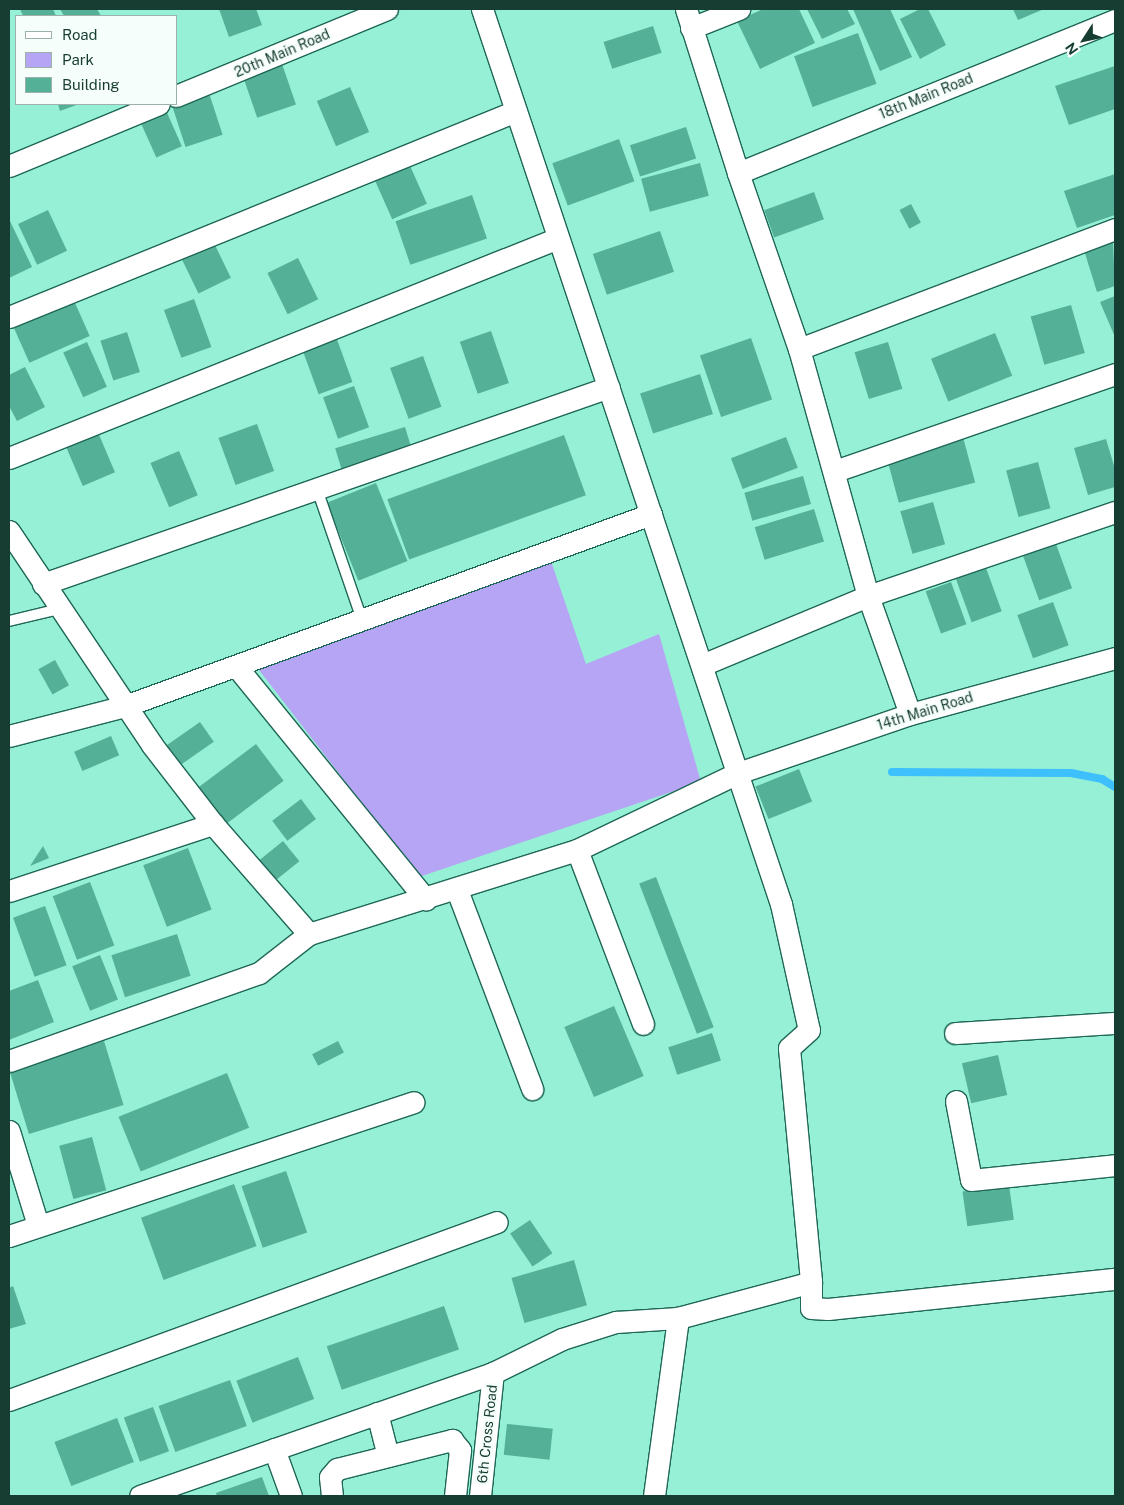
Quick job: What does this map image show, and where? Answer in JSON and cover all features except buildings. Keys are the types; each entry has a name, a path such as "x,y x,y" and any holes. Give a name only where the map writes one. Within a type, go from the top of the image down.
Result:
{"street":[{"name":"20th Main Road","path":"178,95 387,9"},
{"path":"482,9 781,904 809,1030 789,1048 812,1308 828,1309 1115,1280"},
{"path":"739,9 689,19 738,173 799,349 835,471 868,596 910,714"},
{"name":"18th Main Road","path":"738,173 1115,20"},
{"path":"9,166 157,105"},
{"path":"9,317 516,111"},
{"path":"799,349 1115,229"},
{"path":"9,458 558,238"},
{"path":"835,471 1115,374"},
{"path":"43,584 609,388"},
{"path":"702,665 868,596 1115,512"},
{"path":"9,736 125,706 651,514"},
{"path":"9,531 59,610 125,706 214,824 309,934 259,973 9,1061"},
{"name":"14th Main Road","path":"309,934 426,900 577,850 738,774 910,714 1115,658"},
{"path":"236,666 426,900"},
{"path":"9,891 214,824"},
{"path":"577,850 643,1024"},
{"path":"457,890 532,1089"},
{"path":"955,1034 1115,1023"},
{"path":"956,1101 971,1180 1115,1165"},
{"path":"9,1236 412,1102"},
{"path":"9,1131 38,1225"},
{"path":"9,1400 498,1222"},
{"path":"145,1495 493,1372 562,1339 616,1322 678,1318 811,1282"},
{"path":"654,1496 678,1318"},
{"name":"6th Cross Road","path":"480,1496 493,1372"},
{"path":"377,1413 388,1456"},
{"path":"332,1496 330,1477 336,1469 452,1440 460,1450 455,1496"},
{"path":"274,1449 290,1496"}],"lane":[{"path":"317,489 362,620"},
{"path":"9,621 59,610"}],"green space":[{"path":"550,558 586,664 659,634 701,782 419,877 259,670"}],"waterway":[{"path":"892,772 1071,773 1102,779 1115,787"}]}
